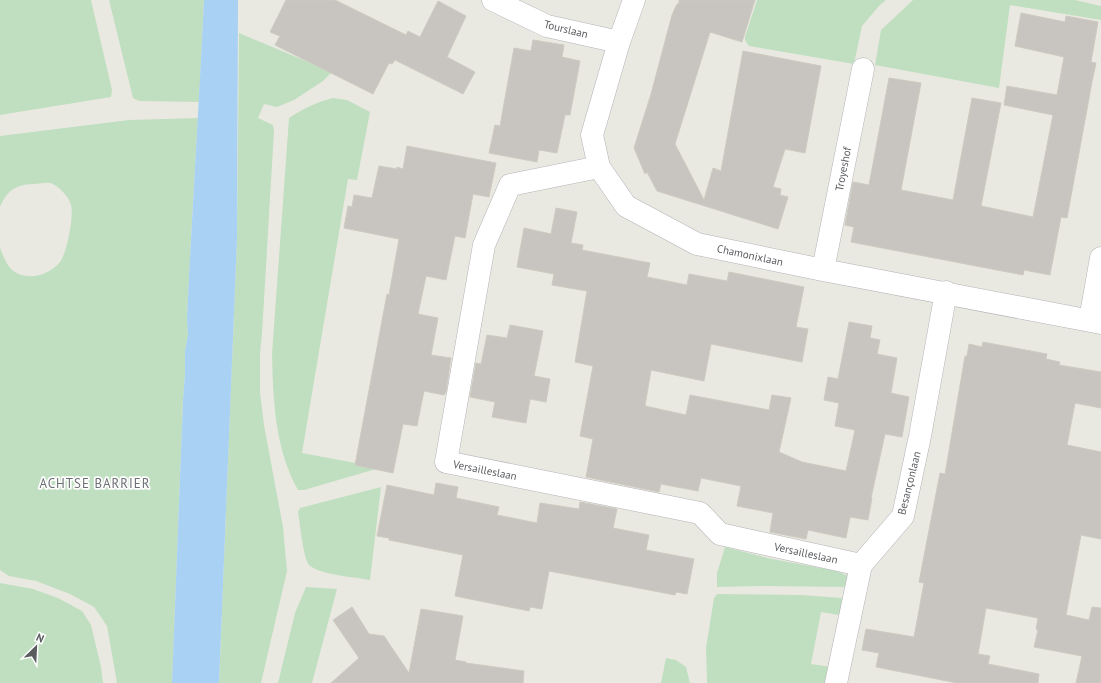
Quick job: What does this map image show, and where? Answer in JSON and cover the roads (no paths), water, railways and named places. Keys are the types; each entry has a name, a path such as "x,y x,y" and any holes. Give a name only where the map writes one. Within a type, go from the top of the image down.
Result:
{"street":[{"name":"Tourslaan","path":"493,0 547,26 619,42"},
{"name":"Chamonixlaan","path":"634,0 619,42 592,135 599,167 626,206 697,244 822,270 1095,321"},
{"name":"Troyeshof","path":"822,270 863,69"},
{"name":"Versailleslaan","path":"599,167 510,184 484,245 446,462 700,513 720,534 861,564"},
{"path":"1095,321 1101,258"},
{"name":"Besançonlaan","path":"836,683 861,564 904,516 946,292"}],"water":[{"path":"204,0 238,0 237,238 219,683 172,683 185,351 188,335 187,318"}],"district":[{"name":"ACHTSE BARRIER","path":"95,483"}]}
